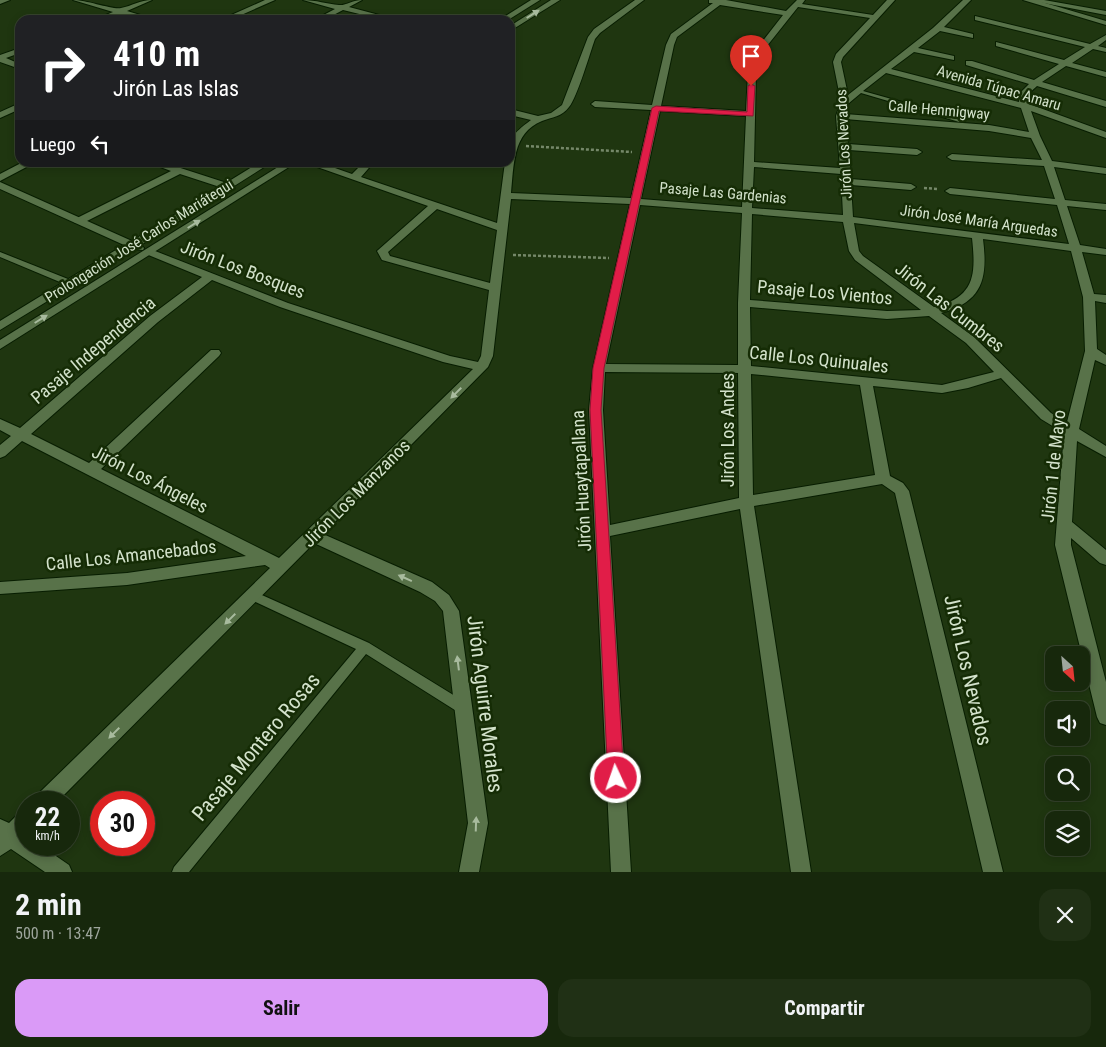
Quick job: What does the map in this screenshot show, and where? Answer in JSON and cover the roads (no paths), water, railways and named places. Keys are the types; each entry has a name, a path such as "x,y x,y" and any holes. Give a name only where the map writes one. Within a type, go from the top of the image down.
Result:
{"street":[{"path":"0,2 6,0"},
{"path":"77,0 133,15"},
{"path":"112,15 148,0"},
{"path":"236,15 271,0"},
{"path":"307,0 372,15"},
{"path":"328,15 358,0"},
{"path":"511,15 536,0"},
{"path":"515,26 556,0"},
{"path":"515,113 538,118 554,115 566,106 591,39 597,30 640,0"},
{"name":"Jirón Los Nevados","path":"848,219 846,171 840,116 845,102 837,62 839,56 891,0"},
{"path":"845,102 956,12 966,0"},
{"path":"1027,0 1106,23"},
{"path":"1032,0 1104,11"},
{"path":"716,1 795,6 876,17"},
{"name":"Jirón Huaytapallana","path":"621,872 596,410 599,368 634,201 670,45 674,36 716,1"},
{"name":"Jirón Los Andes","path":"795,6 755,56 752,73 744,303 746,502 801,872"},
{"path":"978,18 1106,50"},
{"path":"937,28 970,36"},
{"path":"1026,106 1024,93 1036,82 1106,37"},
{"path":"999,44 1106,75"},
{"path":"911,49 951,58"},
{"path":"0,59 15,52"},
{"path":"0,59 15,65"},
{"path":"970,63 1106,104"},
{"name":"Avenida Túpac Amaru","path":"884,70 1026,106 1106,135"},
{"path":"865,92 989,128"},
{"path":"595,104 750,114"},
{"name":"Jirón 1 de Mayo","path":"1026,106 1035,136 1048,163 1061,202 1089,297 1091,351 1071,433 1063,545 1106,717"},
{"path":"0,115 15,108"},
{"name":"Calle Henmigway","path":"840,116 989,128 1035,136"},
{"path":"515,141 521,132 538,118"},
{"path":"844,148 917,152"},
{"path":"952,157 1048,163 1106,171"},
{"path":"748,164 846,171"},
{"path":"0,178 22,167"},
{"path":"167,167 229,187"},
{"name":"Prolongación José Carlos Mariátegui","path":"0,326 260,167"},
{"name":"Prolongación José Carlos Mariátegui","path":"0,345 285,167"},
{"path":"322,167 502,228"},
{"path":"354,178 365,167"},
{"path":"484,362 496,288 509,167"},
{"path":"79,221 179,171"},
{"path":"846,182 911,187"},
{"name":"Jirón Los Bosques","path":"0,185 132,246 284,305 447,359 484,362"},
{"path":"950,190 1106,207"},
{"name":"Pasaje Las Gardenias","path":"506,196 634,201 848,219"},
{"path":"434,206 382,251 383,255 386,258 496,288"},
{"name":"Jirón José María Arguedas","path":"848,219 1106,252"},
{"name":"Jirón Las Cumbres","path":"848,219 854,251 859,258 970,340 1046,416 1071,433 1106,452"},
{"name":"Pasaje Los Vientos","path":"744,303 906,316 932,312 960,301 970,294 980,271 977,235"},
{"name":"Pasaje Independencia","path":"0,453 154,319 210,276"},
{"path":"1089,297 1106,299"},
{"path":"1091,351 1106,352"},
{"path":"1091,351 1106,361"},
{"path":"91,470 215,353"},
{"name":"Jirón Los Manzanos","path":"55,791 313,536 484,362"},
{"name":"Calle Los Quinuales","path":"599,368 745,369 942,389 968,384 1004,373"},
{"path":"602,532 746,502 887,481 866,382"},
{"name":"Jirón Los Ángeles","path":"0,424 282,567"},
{"name":"Jirón Los Nevados","path":"887,481 902,491 993,872"},
{"path":"1065,524 1106,559"},
{"name":"Jirón Aguirre Morales","path":"313,536 426,587 440,595 447,602 451,611 478,823 469,872"},
{"name":"Calle Los Amancebados","path":"0,588 127,579 267,559"},
{"path":"15,828 3,837 62,872"}],"lane":[{"path":"0,254 70,283"},
{"path":"253,596 365,648 463,708"},
{"name":"Pasaje Montero Rosas","path":"179,872 365,648"}]}
